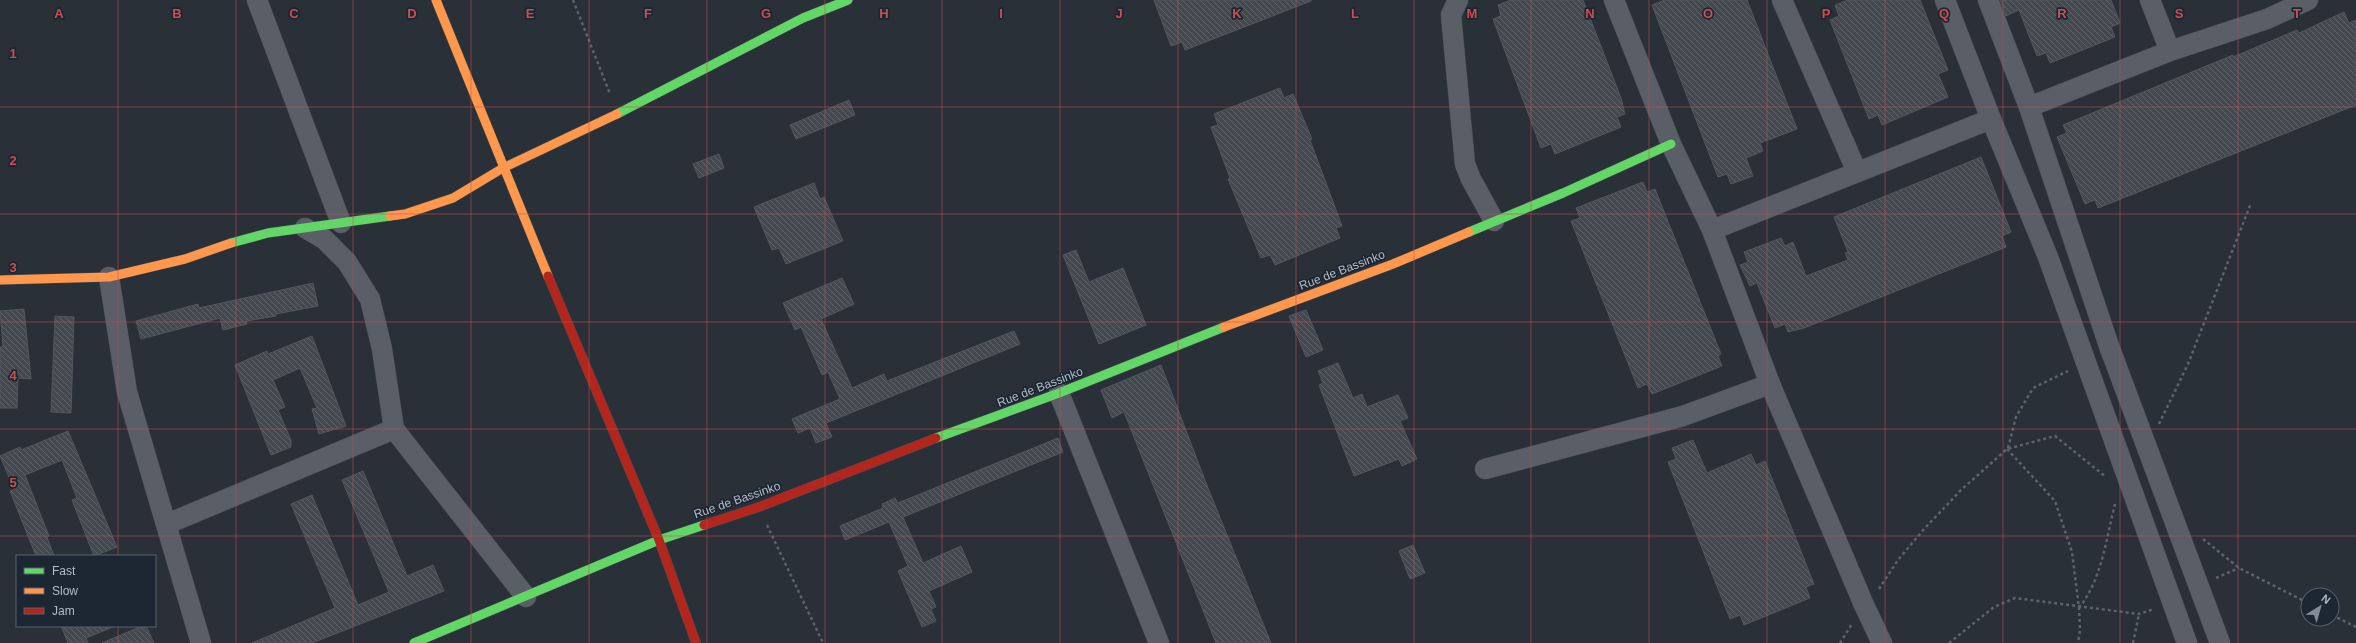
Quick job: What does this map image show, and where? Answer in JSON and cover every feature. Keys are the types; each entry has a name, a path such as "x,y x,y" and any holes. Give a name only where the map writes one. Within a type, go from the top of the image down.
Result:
{"street":[{"path":"257,0 341,224"},
{"path":"436,0 503,168 659,540 696,643"},
{"path":"0,280 109,277 185,259 230,243 268,233 405,214 453,198 503,168 617,114 803,18 848,0"},
{"path":"1458,0 1451,15 1465,164 1471,179 1494,221"},
{"path":"1614,0 1671,144 1712,230 1770,384 1864,605 1882,643"},
{"path":"1782,0 1857,172"},
{"path":"1945,0 1991,119 2048,257 2085,364 2187,643"},
{"path":"1988,0 2029,107 2109,346 2150,451 2220,643"},
{"path":"2150,0 2170,51"},
{"path":"2029,107 2170,51 2266,19 2308,0"},
{"path":"1712,230 1991,119"},
{"name":"Rue de Bassinko","path":"414,643 659,540 759,507 867,464 1059,393 1198,337 1393,264 1563,193 1671,144"},
{"path":"305,228 324,240 347,262 370,299 382,349 394,428 526,597"},
{"path":"109,277 127,392 201,643"},
{"path":"1485,469 1683,416 1770,384"},
{"path":"1059,393 1159,643"},
{"path":"167,524 394,428"}],"path":[{"path":"573,0 617,114"},
{"path":"2150,451 2163,414 2188,364 2251,203"},
{"path":"1840,643 1864,605 1877,591 1898,560 1924,529 1961,490 2008,449 2016,417 2033,388 2085,364"},
{"path":"2008,449 2055,501 2072,552 2080,608 2080,630 2078,643"},
{"path":"2080,608 2088,597 2097,579 2119,487 2127,478"},
{"path":"759,507 823,643"},
{"path":"2199,586 2239,568"},
{"path":"1949,643 1994,607 2015,598 2080,608 2139,614 2172,602"},
{"path":"2133,643 2139,614"},
{"path":"2340,619 2356,627"}],"building":[{"path":"1154,0 1311,1 1185,50 1182,42 1171,46"},
{"path":"1511,0 1583,0 1621,98 1625,114 1617,117 1621,127 1555,154 1551,144 1541,148 1493,19 1501,16 1498,5"},
{"path":"1665,0 1747,0 1797,129 1760,143 1763,151 1746,158 1753,176 1731,184 1727,174 1718,177 1652,5"},
{"path":"1848,0 1920,0 1948,70 1938,74 1948,97 1882,125 1878,115 1869,119 1830,20 1839,16 1835,5"},
{"path":"2000,0 2111,0 2120,23 2111,27 2115,37 2050,63 2046,53 2037,56 2019,10 2006,16"},
{"path":"2344,12 2349,23 2356,20 2356,105 2098,208 2095,200 2085,204 2057,137 2067,133 2063,125 2297,30 2299,33"},
{"path":"1280,88 1284,98 1293,94 1312,139 1310,140 1342,226 1336,228 1340,238 1275,265 1270,255 1261,258 1228,179 1230,178 1211,127 1218,125 1214,114"},
{"path":"849,100 855,115 796,139 790,125"},
{"path":"719,154 724,168 699,178 693,164"},
{"path":"1981,157 2011,232 2002,236 2006,247 1804,328 1788,332 1785,324 1775,328 1757,283 1750,286 1740,265 1748,262 1744,252 1781,238 1785,246 1793,242 1806,276 1848,260 1845,253 1848,252 1834,217"},
{"path":"1643,182 1647,192 1655,189 1721,354 1718,356 1722,366 1652,394 1647,384 1638,388 1571,221 1580,218 1576,208"},
{"path":"814,183 820,199 824,197 843,241 786,264 779,248 772,250 754,207"},
{"path":"1076,250 1089,282 1123,268 1146,325 1099,344 1063,255"},
{"path":"842,278 854,304 821,319 852,388 884,374 887,381 1014,331 1020,344 826,423 832,437 816,443 810,428 798,433 792,419 840,399 828,372 822,375 801,327 795,330 783,303"},
{"path":"313,283 318,306 276,314 276,316 246,321 247,324 223,330 220,318 141,339 136,321 198,304 199,308"},
{"path":"24,309 31,379 18,378 17,408 0,408 0,347 3,347 0,311"},
{"path":"1306,310 1323,350 1306,357 1289,316"},
{"path":"55,316 74,317 71,413 51,412"},
{"path":"312,336 346,426 319,434 312,409 317,408 300,368 273,380 285,407 278,410 291,440 291,447 271,455 235,365 267,351 268,354"},
{"path":"1338,363 1353,398 1362,394 1367,407 1398,395 1408,418 1400,421 1417,459 1402,466 1399,459 1354,476 1319,385 1323,383 1318,371"},
{"path":"1161,365 1208,488 1271,643 1216,643 1124,412 1112,418 1101,390"},
{"path":"68,431 117,547 94,555 72,500 77,498 62,460 25,475 49,536 47,537 54,555 36,555 10,491 14,489 0,456 20,447 21,450"},
{"path":"1058,438 1063,452 903,517 923,563 961,546 972,572 929,591 936,607 931,609 936,621 922,627 898,571 908,566 889,522 845,540 840,526 883,508 882,504 895,498 898,503"},
{"path":"1693,440 1707,473 1751,454 1756,465 1765,461 1814,584 1806,587 1810,598 1744,625 1740,615 1730,619 1668,462 1676,459 1672,448"},
{"path":"363,471 407,576 433,565 444,591 312,643 252,643 335,608 291,504 312,495 358,605 389,592 342,480"},
{"path":"1413,545 1425,573 1410,579 1399,551"},
{"path":"61,627 113,627 86,638 88,643 68,643"},
{"path":"140,627 146,627 154,643 102,643"}],"traffic: fast":[{"path":"617,114 803,18 848,0"},
{"path":"1469,232 1563,193 1671,144"},
{"path":"231,243 268,233 390,216"},
{"path":"936,438 1059,393 1224,327"},
{"path":"414,643 659,540 704,525"}],"traffic: slow":[{"path":"436,0 548,276"},
{"path":"390,216 405,214 453,198 503,168 617,114"},
{"path":"1224,327 1393,264 1469,232"},
{"path":"0,280 109,277 185,259 231,243"}],"traffic: jam":[{"path":"548,276 659,540 696,643"},
{"path":"704,525 759,507 936,438"}]}
